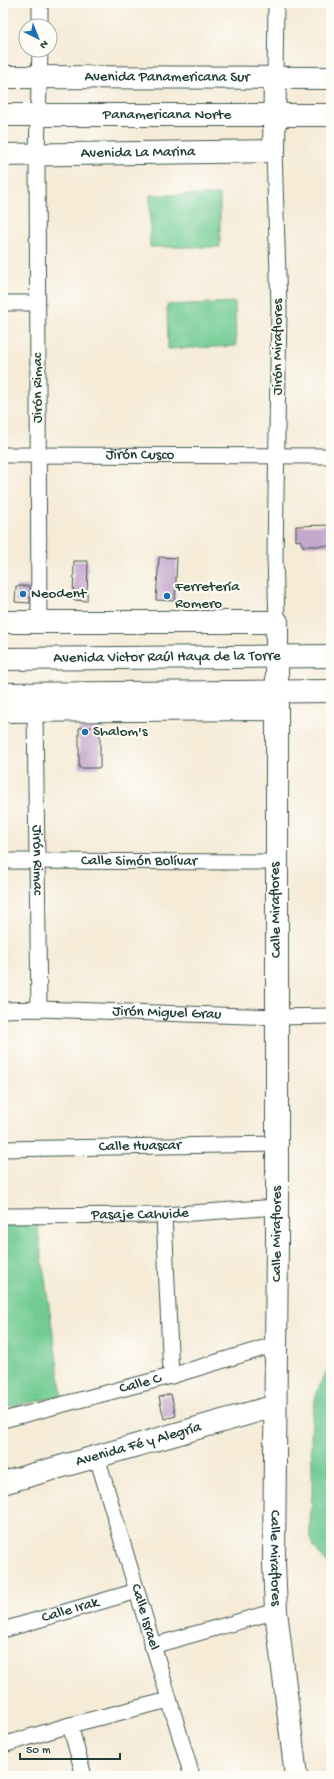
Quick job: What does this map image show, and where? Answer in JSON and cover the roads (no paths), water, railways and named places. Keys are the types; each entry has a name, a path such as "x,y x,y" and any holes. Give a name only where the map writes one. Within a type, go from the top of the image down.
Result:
{"main road":[{"name":"Avenida Panamericana Sur","path":"3,77 331,78"},
{"name":"Jirón Miraflores","path":"274,151 275,77"},
{"name":"Panamericana Norte","path":"3,114 331,115"},
{"name":"Avenida La Marina","path":"3,155 274,151"},
{"path":"3,622 277,622"},
{"name":"Jirón Miraflores","path":"277,622 277,701"},
{"name":"Avenida Victor Raúl Haya de la Torre","path":"3,659 276,655 331,656"},
{"path":"3,711 277,701 331,691"},
{"path":"3,694 277,701"},
{"name":"Calle Miraflores","path":"277,701 277,1344 274,1562 276,1611 296,1776"},
{"name":"Avenida Fé y Alegría","path":"3,1483 275,1406"}],"street":[{"path":"40,3 40,18"},
{"name":"Jirón Miraflores","path":"275,77 276,3"},
{"name":"Jirón Rimac","path":"39,622 37,114 40,58"},
{"name":"Jirón Miraflores","path":"274,151 279,307 275,557 277,622"},
{"path":"3,303 37,303"},
{"name":"Jirón Cusco","path":"3,455 331,456"},
{"name":"Jirón Rimac","path":"35,711 39,1009"},
{"name":"Calle Simón Bolívar","path":"3,861 276,862"},
{"name":"Jirón Miguel Grau","path":"3,1010 39,1009 278,1017 331,1016"},
{"name":"Calle Huascar","path":"3,1149 277,1144"},
{"name":"Pasaje Cahuide","path":"3,1216 164,1215 277,1207"},
{"path":"164,1215 171,1376"},
{"name":"Calle C","path":"3,1420 171,1376 277,1344"},
{"name":"Calle Israel","path":"97,1457 152,1646 192,1776"},
{"name":"Calle Irak","path":"3,1630 137,1591"},
{"path":"152,1646 276,1611"},
{"path":"3,1745 70,1725 169,1700"},
{"path":"70,1725 84,1776"}],"place":[{"name":"Neodent","path":"23,594"},
{"name":"Ferretería Romero","path":"167,596"},
{"name":"Shalom's","path":"85,732"}]}
